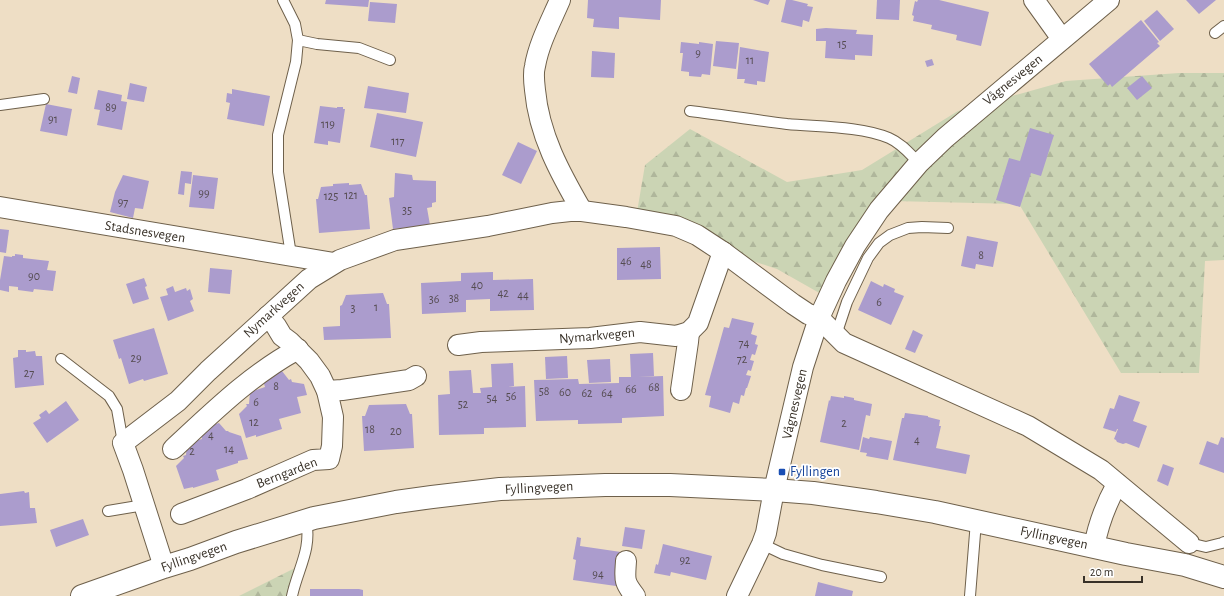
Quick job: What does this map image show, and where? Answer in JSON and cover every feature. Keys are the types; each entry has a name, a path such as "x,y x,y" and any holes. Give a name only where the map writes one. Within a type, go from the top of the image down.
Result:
{"street":[{"path":"560,0 539,47 534,67 536,107 543,132 556,164 582,211"},
{"path":"1034,0 1062,39"},
{"name":"Vågnesvegen","path":"774,490 803,368 819,318 836,281 855,246 879,210 919,163 944,138 1109,0"},
{"name":"Stadsnesvegen","path":"0,207 334,263"},
{"name":"Nymarkvegen","path":"124,443 178,401 208,371 308,279 340,260 395,240 488,226 552,213 570,211 582,211 626,217 676,226 698,235 793,304 808,314 819,318"},
{"path":"681,390 688,332 698,323 723,252"},
{"name":"Berngarden","path":"181,514 247,489 313,460 329,459 332,446 333,417 327,391 317,371 298,350 282,336 268,316"},
{"path":"819,318 844,343 1028,426 1101,470 1189,543"},
{"name":"Nymarkvegen","path":"458,345 590,338 640,332 676,336 688,332"},
{"path":"172,449 232,395 264,370 298,350"},
{"path":"327,391 409,380 416,376"},
{"path":"124,443 164,567"},
{"path":"1094,547 1109,498 1117,484"},
{"name":"Fyllingvegen","path":"82,596 236,542 306,520 432,496 515,488 605,485 670,485 774,490 813,493 876,502 935,512 1094,547 1185,565 1224,577"},
{"path":"737,596 762,544 768,526 774,490"},
{"path":"626,561 626,585 635,596"}],"lane":[{"path":"283,0 295,24 298,40 296,62 277,141 278,172 291,255"},
{"path":"1215,33 1224,26"},
{"path":"298,40 317,44 359,48 390,60"},
{"path":"0,105 44,99"},
{"path":"690,111 786,124 842,128 869,133 888,138 896,142 919,163"},
{"path":"836,335 848,302 865,264 879,243 890,235 908,228 948,228"},
{"path":"62,359 109,396 117,409 124,443"},
{"path":"108,511 144,505"},
{"path":"292,596 307,551 308,531 306,520"},
{"path":"970,596 976,521"},
{"path":"1189,543 1206,547 1224,542"},
{"path":"762,544 783,554 822,565 881,577"}],"green space":[{"path":"1179,73 1224,73 1224,260 1205,261 1199,373 1121,373 1019,204 892,201 830,299 777,269 677,236 636,218 645,165 690,129 787,182 862,170 958,111 1066,81"},
{"path":"299,566 289,596 239,596"}],"building":[{"path":"326,0 369,0 368,7 325,4"},
{"path":"588,0 661,0 660,20 619,17 619,29 593,27 594,19 587,18"},
{"path":"753,0 770,0 768,5"},
{"path":"786,0 808,4 807,6 813,7 809,22 803,20 802,27 781,22"},
{"path":"877,0 900,0 899,20 876,19"},
{"path":"918,0 939,0 989,12 981,46 956,40 957,35 931,29 932,25 913,21 914,16 912,15 915,1 917,2"},
{"path":"1186,0 1216,0 1199,14"},
{"path":"370,2 397,4 395,23 368,21"},
{"path":"1157,10 1174,29 1160,41 1144,21"},
{"path":"1141,20 1159,42 1157,43 1160,46 1112,87 1110,84 1108,86 1089,64"},
{"path":"826,28 857,30 856,34 873,35 872,56 855,55 855,60 825,58 826,41 816,41 816,29"},
{"path":"716,41 739,43 736,69 713,66"},
{"path":"681,42 713,44 710,75 702,74 701,77 689,76 689,72 681,71 683,53 680,53"},
{"path":"740,47 769,52 765,82 757,81 757,85 744,83 745,79 737,79"},
{"path":"592,51 615,53 614,78 591,77"},
{"path":"932,59 934,65 927,67 925,61"},
{"path":"72,76 80,78 77,94 68,92"},
{"path":"1142,76 1152,88 1137,100 1127,88"},
{"path":"130,83 147,87 144,102 127,99"},
{"path":"368,86 409,93 406,113 364,108"},
{"path":"232,89 270,96 264,126 227,119 230,103 226,102 227,93 232,94"},
{"path":"98,90 122,95 121,101 127,102 122,130 97,125 100,110 94,109"},
{"path":"46,104 72,109 67,136 40,131"},
{"path":"320,106 337,108 343,107 343,109 345,109 340,143 328,141 328,145 314,143"},
{"path":"377,113 423,122 416,157 370,147"},
{"path":"1030,128 1054,135 1041,176 1031,173 1020,207 996,200 1009,158 1020,161"},
{"path":"518,142 537,151 521,184 502,175"},
{"path":"181,171 192,172 191,184 185,183 184,195 178,194"},
{"path":"395,173 412,175 413,180 436,181 436,202 432,203 432,207 427,208 430,225 393,229 389,198 394,197"},
{"path":"123,175 149,181 143,209 135,208 133,218 110,212 115,192"},
{"path":"193,175 218,178 214,209 189,207"},
{"path":"349,183 349,185 361,184 365,195 367,195 370,229 319,233 316,199 318,199 321,187 333,186 333,184"},
{"path":"0,229 9,230 6,253 0,252"},
{"path":"967,236 998,242 993,267 976,264 975,269 961,266"},
{"path":"660,247 661,279 617,280 617,248"},
{"path":"15,254 23,255 23,258 49,261 47,270 56,271 53,291 34,289 33,292 18,290 18,287 9,286 9,292 0,290 4,256 12,257 15,256"},
{"path":"210,268 232,270 230,294 208,292"},
{"path":"493,272 493,280 533,279 534,310 490,311 490,299 466,300 466,312 422,314 421,283 461,281 461,273"},
{"path":"144,278 149,299 133,304 126,284"},
{"path":"871,281 883,287 884,284 895,289 894,292 904,296 891,325 858,310"},
{"path":"173,286 175,292 186,288 187,291 190,289 193,299 190,301 194,311 168,321 160,297 168,295 166,289"},
{"path":"383,293 387,304 389,304 391,338 324,340 323,327 340,326 340,306 342,305 346,295"},
{"path":"732,318 754,323 751,334 757,336 755,344 758,345 755,355 752,354 750,360 754,361 751,371 748,370 746,375 751,376 744,396 741,395 739,404 733,402 730,413 709,407 711,396 705,395 724,327 729,328"},
{"path":"154,328 168,374 144,381 143,379 129,384 121,358 119,359 113,340"},
{"path":"913,330 923,335 915,353 905,349"},
{"path":"18,350 26,350 26,352 35,351 36,356 42,356 44,385 15,388 13,358 18,357"},
{"path":"653,353 654,376 638,377 663,376 664,416 622,418 622,423 578,424 578,420 536,421 534,380 578,379 579,384 619,383 619,377 631,377 630,354"},
{"path":"567,356 568,378 546,379 545,357"},
{"path":"610,359 611,382 589,383 587,360"},
{"path":"513,363 514,386 508,387 525,386 526,427 484,428 484,434 439,435 438,395 450,394 449,371 471,370 473,393 481,393 480,388 492,387 491,364"},
{"path":"282,371 289,380 291,379 292,382 304,384 307,395 297,397 301,413 279,419 282,429 256,437 256,435 246,438 239,414 247,406 246,404 249,404 250,392 265,387 262,377"},
{"path":"1119,395 1140,402 1133,421 1147,426 1139,448 1126,443 1123,444 1117,442 1114,439 1118,429 1116,432 1103,428 1110,408 1114,409"},
{"path":"831,396 844,398 844,396 872,404 870,416 866,415 859,450 820,442"},
{"path":"66,401 79,420 47,443 33,423 41,418 39,415 46,410 49,414"},
{"path":"406,404 410,414 412,414 414,448 364,451 362,416 365,416 369,405"},
{"path":"905,413 928,416 940,420 939,426 941,426 936,448 970,455 966,474 893,460 902,418 904,418"},
{"path":"219,423 226,431 241,436 248,459 238,461 238,463 216,470 219,480 193,488 184,489 176,466 184,458 183,456 186,455 187,443 202,439 199,429"},
{"path":"863,437 892,441 888,460 866,456 867,453 860,452"},
{"path":"1221,437 1224,438 1224,473 1199,464 1207,441 1218,445"},
{"path":"1163,464 1174,468 1168,486 1157,481"},
{"path":"24,491 25,493 29,492 30,508 35,508 37,523 0,526 0,494"},
{"path":"83,519 89,535 56,547 50,530"},
{"path":"625,527 645,530 642,549 622,546"},
{"path":"577,537 581,538 580,546 621,552 616,586 573,580 576,560 573,559"},
{"path":"663,544 712,556 706,580 671,572 670,576 654,573 656,564 658,565"},
{"path":"818,582 853,591 852,596 815,596"},
{"path":"310,589 359,589 363,590 363,596 310,596"}],"place":[{"name":"Fyllingen","path":"782,472"}]}
